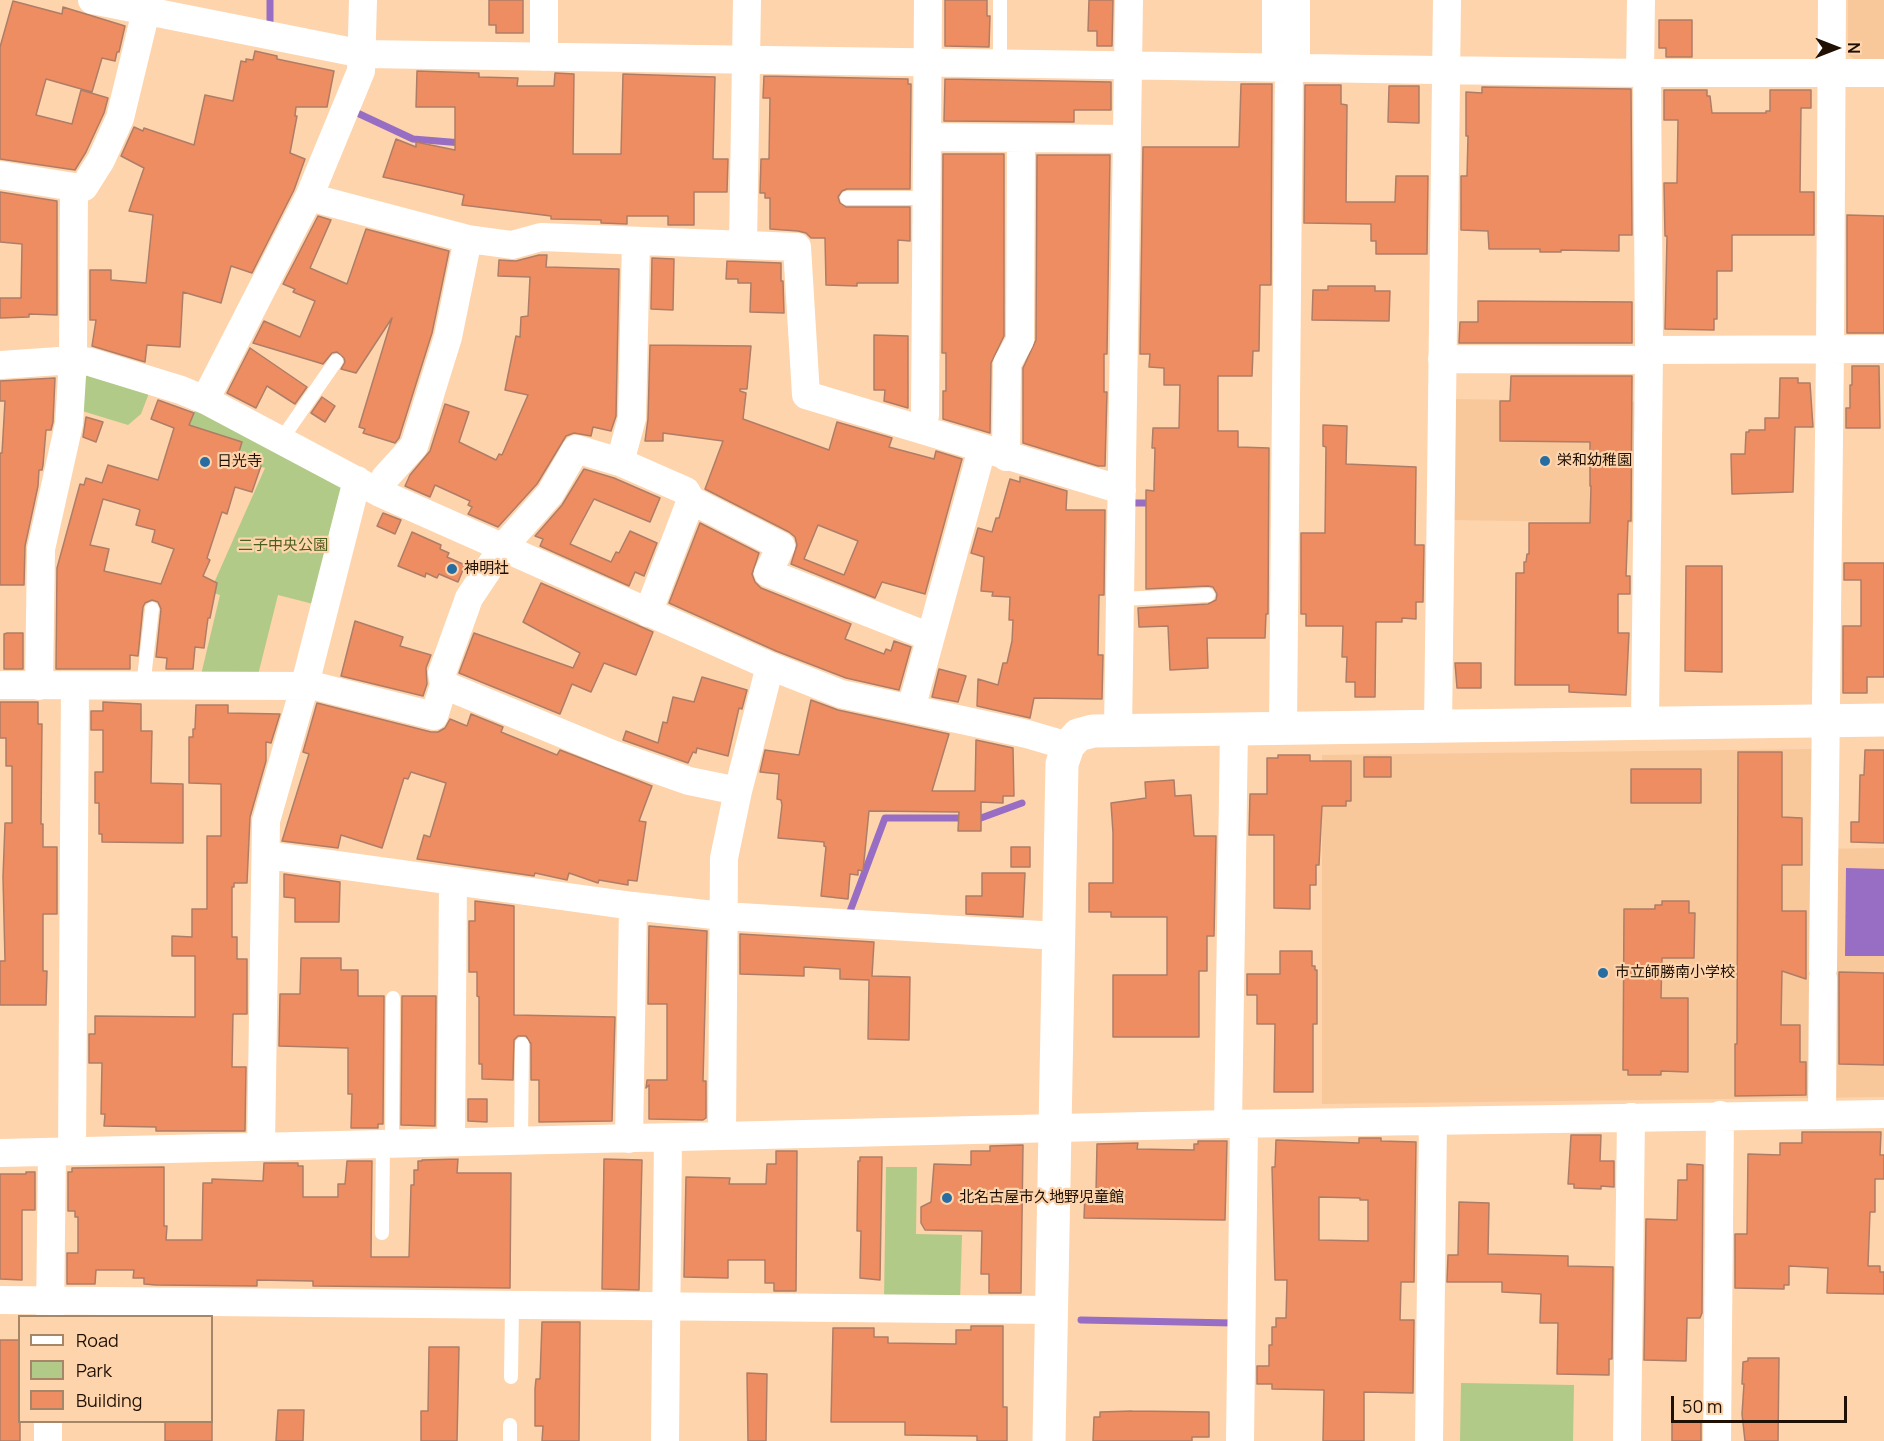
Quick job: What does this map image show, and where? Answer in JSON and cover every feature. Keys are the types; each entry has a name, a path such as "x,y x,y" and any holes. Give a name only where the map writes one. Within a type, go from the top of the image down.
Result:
{"street":[{"path":"92,0 146,11 181,9 363,54 1644,73 1884,73"},
{"path":"205,400 309,197 361,71 363,0"},
{"path":"544,0 544,57"},
{"path":"743,244 747,0"},
{"path":"922,429 925,414 928,0"},
{"path":"1118,730 1125,139 1129,0"},
{"path":"1276,0 1287,68"},
{"path":"1283,729 1287,68 1296,0"},
{"path":"1438,728 1447,0"},
{"path":"1641,0 1648,355 1645,724"},
{"path":"1822,1114 1832,0"},
{"path":"0,175 84,187 101,160 120,118 146,11"},
{"path":"927,137 1125,139"},
{"path":"911,709 930,638 994,453 1007,364 1020,340 1022,138"},
{"path":"39,686 41,549 69,424 73,360 74,187"},
{"path":"309,197 468,239 512,245 541,237 797,247 806,395 1122,490"},
{"path":"261,1147 266,821 304,688 368,487 385,478 414,446 448,337 468,239"},
{"path":"620,462 632,418 636,241"},
{"path":"1442,359 1884,349"},
{"path":"0,365 73,360 90,362 158,382 205,400 368,487 770,666 841,694 1027,734 1068,746"},
{"path":"0,685 304,688 315,686 434,716 444,685 442,673 469,598 503,547 550,494 576,450 620,462 686,491 691,500 781,546 768,573 930,638"},
{"path":"648,613 691,500"},
{"path":"722,1136 724,858 738,790 770,666"},
{"path":"444,685 612,754 689,781 738,790"},
{"path":"50,1308 62,1152 75,687"},
{"path":"1049,1441 1053,1129 1062,764 1068,746 1078,735 1093,730 1438,728 1884,720"},
{"path":"1234,729 1235,1125 1240,1441"},
{"path":"266,855 633,906 723,916 1058,936"},
{"path":"451,1142 453,881"},
{"path":"629,1139 633,906"},
{"path":"0,1153 1235,1125 1884,1114"},
{"path":"1717,1441 1720,1116"},
{"path":"1627,1441 1631,1117"},
{"path":"1429,1441 1433,1121"},
{"path":"665,1441 668,1138"},
{"path":"0,1300 50,1308 512,1306 1052,1310"},
{"path":"48,1423 48,1441"}],"lane":[{"path":"1000,0 1000,64"},
{"path":"847,198 927,198"},
{"path":"281,440 336,361"},
{"path":"1120,599 1208,595"},
{"path":"143,687 152,609"},
{"path":"382,1233 393,998"},
{"path":"520,1141 522,1044"},
{"path":"511,1377 512,1306"},
{"path":"510,1425 510,1441"}],"shaded area":[{"path":"1848,0 1884,0 1884,61 1856,60 1848,55"},
{"name":"栄和幼稚園","path":"1454,399 1637,402 1635,523 1453,520"},
{"name":"市立師勝南小学校","path":"1813,749 1813,849 1884,848 1884,1097 1322,1104 1322,755"},
{"path":"1846,868 1884,869 1884,956 1845,956"}],"green space":[{"path":"81,373 149,393 141,414 128,425 79,410"},
{"name":"二子中央公園","path":"196,408 340,484 344,493 317,605 278,595 257,679 200,679 220,595 210,592 265,468 237,458 241,442 189,425"},
{"path":"886,1167 917,1167 916,1234 962,1235 960,1302 884,1300"},
{"path":"1461,1383 1574,1385 1573,1441 1460,1441"}],"building":[{"path":"489,0 523,0 523,33 496,33 496,25 489,25"},
{"path":"945,0 987,0 987,16 990,16 989,47 945,46"},
{"path":"1089,0 1113,0 1112,46 1097,46 1097,31 1088,31"},
{"path":"13,1 62,14 63,7 125,26 115,61 102,58 92,92 46,79 36,115 72,124 81,90 108,98 104,113 75,170 0,159 0,47"},
{"path":"1659,20 1692,20 1692,57 1666,57 1666,48 1659,48"},
{"path":"255,51 277,56 277,59 334,71 327,107 296,107 295,116 297,116 290,153 305,159 294,190 252,273 231,266 221,303 183,292 180,347 147,345 145,362 92,346 96,320 90,320 90,270 111,270 111,280 146,283 153,215 129,211 144,168 121,156 134,127 143,131 144,128 194,145 205,95 233,101 241,61 253,60"},
{"path":"417,71 479,73 479,77 518,78 517,86 554,86 555,73 574,74 573,154 621,154 623,74 715,77 713,159 728,159 727,192 694,192 694,225 668,225 668,216 627,216 627,224 601,223 601,220 551,219 551,216 462,205 464,195 383,177 396,139 416,147 416,142 455,150 455,107 416,107"},
{"path":"764,76 908,79 908,84 911,84 910,189 847,189 842,191 838,197 840,203 846,207 910,207 910,241 898,240 898,283 857,283 857,286 826,285 825,238 811,238 806,233 798,231 770,229 770,198 765,198 765,193 760,193 761,159 769,159 770,98 763,98"},
{"path":"945,79 1111,82 1111,110 1074,110 1074,122 944,121"},
{"path":"1241,84 1272,84 1271,285 1260,285 1259,351 1253,351 1252,376 1218,376 1218,431 1238,431 1238,447 1269,448 1268,614 1266,614 1265,638 1207,638 1208,668 1170,670 1168,626 1139,627 1138,608 1208,604 1216,600 1217,594 1213,587 1208,586 1146,589 1146,490 1154,491 1153,428 1179,428 1180,385 1164,385 1164,368 1149,367 1150,354 1140,354 1143,147 1239,147"},
{"path":"1305,85 1341,85 1341,104 1347,105 1346,202 1395,202 1396,176 1428,176 1427,254 1376,254 1376,241 1371,241 1371,224 1304,223"},
{"path":"1389,86 1419,86 1419,123 1388,122"},
{"path":"1482,87 1631,89 1632,235 1619,235 1619,251 1540,252 1540,249 1489,249 1488,231 1461,230 1461,176 1467,176 1466,92 1482,93"},
{"path":"1664,90 1707,90 1712,113 1766,113 1770,111 1770,90 1811,90 1811,108 1801,108 1800,192 1814,192 1814,235 1732,235 1732,271 1717,271 1717,319 1714,319 1714,330 1665,329 1667,236 1665,236 1664,183 1677,183 1678,120 1664,120"},
{"path":"943,154 1004,154 1004,336 991,363 990,433 943,419 946,353 942,353"},
{"path":"1037,155 1110,155 1107,354 1104,354 1104,392 1107,392 1105,466 1098,466 1023,443 1023,368 1036,340"},
{"path":"0,192 57,201 57,315 29,314 29,317 0,318 0,298 21,298 22,244 0,242"},
{"path":"1847,215 1884,216 1884,333 1847,333"},
{"path":"318,216 331,220 310,268 347,284 366,229 449,251 432,333 399,438 395,443 363,433 365,429 359,427 392,318 356,373 341,369 345,362 337,352 332,353 323,364 253,343 264,321 300,337 315,301 293,292 295,289 283,284"},
{"path":"547,255 546,267 619,269 616,416 611,431 593,427 591,436 574,433 566,436 537,484 498,527 468,514 472,507 468,505 470,501 435,485 430,497 405,486 410,475 430,451 445,404 469,412 459,442 496,460 499,454 502,455 528,395 505,390 516,336 520,337 521,317 528,316 530,277 498,276 499,260 516,261"},
{"path":"652,258 674,259 673,310 651,309"},
{"path":"727,261 781,263 784,313 750,312 751,283 738,283 738,279 726,279"},
{"path":"1328,286 1375,286 1375,291 1390,291 1389,321 1312,320 1313,290 1328,290"},
{"path":"1478,301 1632,302 1632,343 1459,343 1460,322 1478,322"},
{"path":"874,335 908,336 908,408 884,401 885,390 874,390"},
{"path":"650,345 751,346 747,389 740,389 746,393 743,419 829,450 837,422 892,438 889,447 934,459 936,451 962,459 925,594 882,582 875,598 791,564 797,545 795,537 705,489 723,441 663,433 663,441 645,441 648,419","holes":["818,525 858,541 844,575 804,559"]},
{"path":"250,348 307,387 295,404 267,386 256,408 227,393"},
{"path":"1852,366 1879,366 1880,428 1846,428 1846,408 1850,408"},
{"path":"1511,376 1632,376 1631,521 1628,521 1626,576 1630,576 1630,594 1618,594 1618,633 1629,633 1626,695 1569,692 1569,685 1515,685 1516,573 1524,573 1524,562 1529,554 1529,523 1590,523 1591,486 1590,442 1500,441 1500,401 1510,401"},
{"path":"55,378 53,422 51,430 46,430 43,465 42,470 39,470 38,486 25,546 24,585 0,585 0,453 2,453 5,401 0,401 0,381"},
{"path":"1780,378 1798,378 1798,383 1810,383 1813,427 1795,427 1793,492 1732,494 1731,454 1745,454 1746,432 1765,430 1765,418 1779,418"},
{"path":"322,397 335,406 325,422 311,413"},
{"path":"158,400 194,413 189,425 242,442 237,458 261,466 252,492 235,487 227,514 222,512 207,558 210,560 203,576 217,583 210,618 208,618 204,648 195,647 193,669 166,669 167,658 156,657 161,609 158,602 152,600 145,603 143,607 138,656 130,655 130,669 56,669 57,568 80,484 84,485 86,478 102,483 108,465 158,480 174,428 151,419","holes":["103,499 140,510 136,525 155,530 152,542 174,549 161,584 104,571 109,549 90,545"]},
{"path":"86,417 103,422 96,442 83,437"},
{"path":"1323,425 1347,426 1346,464 1416,467 1415,545 1424,545 1423,602 1416,602 1416,619 1402,618 1402,622 1376,622 1375,697 1355,697 1355,682 1346,682 1347,657 1342,657 1343,626 1306,626 1306,614 1301,614 1301,533 1325,533 1326,447 1323,446"},
{"path":"584,469 614,478 660,498 650,522 594,499 570,544 611,562 616,552 619,553 630,531 657,543 644,576 635,572 629,586 540,546 543,539 535,536 562,505"},
{"path":"1020,477 1067,491 1066,510 1105,510 1104,595 1099,595 1098,655 1103,655 1102,699 1034,698 1030,718 977,706 978,679 998,685 1003,663 1007,663 1012,641 1013,620 1009,620 1010,597 992,596 993,592 981,591 984,557 971,553 978,528 992,532 996,518 999,518 1010,479 1020,482"},
{"path":"383,513 401,520 395,534 377,526"},
{"path":"700,523 759,553 752,574 755,582 761,588 851,624 845,639 884,654 886,649 891,651 894,641 911,647 899,690 846,678 776,651 669,603"},
{"path":"412,532 441,545 440,549 449,553 447,557 465,565 458,582 439,574 437,578 426,573 425,577 398,566"},
{"path":"1844,563 1884,563 1884,677 1867,677 1867,693 1843,693 1843,626 1861,626 1861,580 1844,580"},
{"path":"1686,566 1722,566 1722,672 1685,671"},
{"path":"541,583 653,632 636,675 604,663 591,692 572,684 560,714 459,673 474,633 573,668 580,653 523,622"},
{"path":"355,621 403,637 400,646 431,655 426,668 427,684 423,696 341,676"},
{"path":"23,633 23,669 4,669 4,634"},
{"path":"1455,663 1481,663 1481,688 1457,688"},
{"path":"939,669 966,676 958,702 932,697"},
{"path":"702,677 747,690 742,709 739,708 728,756 697,748 688,763 623,740 626,731 658,743 663,722 667,723 673,697 694,702"},
{"path":"811,700 838,710 949,734 932,791 975,791 976,740 1013,748 1014,796 1003,796 1003,803 981,802 981,831 958,831 959,812 869,811 863,871 858,870 858,875 850,874 848,899 821,896 826,847 824,842 778,838 782,805 781,800 777,799 779,774 760,772 765,750 799,755"},
{"path":"0,702 38,702 38,724 42,724 41,824 43,824 43,847 57,847 57,914 43,914 43,971 47,971 46,1005 0,1005 0,961 5,961 3,877 5,823 12,823 12,766 6,766 6,738 0,738"},
{"path":"103,702 141,704 141,731 152,731 151,783 183,784 183,843 102,842 102,834 99,834 99,803 95,803 95,772 103,772 103,730 91,730 91,711 103,711"},
{"path":"317,703 431,732 438,732 445,728 450,719 467,726 471,714 503,727 501,732 557,755 560,750 652,786 639,821 646,822 637,881 628,880 628,885 599,880 598,883 569,873 567,880 535,873 534,876 417,859 424,835 430,837 446,783 411,772 408,779 404,778 382,848 341,835 338,848 282,841 309,754 303,752"},
{"path":"196,705 228,705 228,713 280,714 271,743 266,742 266,761 250,817 247,883 234,883 232,887 232,937 237,937 237,959 247,959 247,1014 233,1014 232,1067 246,1067 245,1131 156,1131 156,1127 104,1126 105,1114 101,1114 102,1063 89,1063 89,1034 95,1034 95,1016 195,1017 195,956 172,956 172,936 192,937 192,909 207,909 207,836 221,836 221,784 189,783 189,737 193,737 193,729 195,729"},
{"path":"1865,750 1884,750 1884,843 1851,842 1851,822 1859,822 1860,775 1864,775"},
{"path":"1738,752 1782,752 1782,817 1802,818 1802,865 1782,865 1782,911 1806,911 1806,979 1782,971 1781,1025 1800,1025 1800,1062 1806,1062 1806,1095 1735,1096"},
{"path":"1278,755 1310,755 1310,761 1351,761 1351,801 1346,801 1346,806 1322,806 1319,865 1316,865 1316,885 1310,885 1310,909 1274,908 1274,835 1249,835 1250,794 1267,794 1267,758 1278,758"},
{"path":"1364,757 1391,757 1391,777 1364,777"},
{"path":"1631,769 1701,769 1701,803 1631,803"},
{"path":"1174,780 1175,796 1191,795 1194,836 1216,836 1214,936 1207,936 1207,971 1199,971 1199,1037 1113,1037 1113,975 1167,975 1167,917 1111,917 1111,912 1089,912 1089,883 1113,883 1111,803 1146,798 1145,782"},
{"path":"1011,847 1030,847 1030,867 1011,867"},
{"path":"982,873 1025,873 1023,917 966,914 966,896 982,896"},
{"path":"284,874 340,882 339,922 295,922 295,898 284,897"},
{"path":"475,901 514,906 514,1015 615,1017 612,1121 539,1122 539,1080 531,1080 531,1044 526,1036 518,1036 514,1040 513,1080 482,1079 482,1064 479,1064 477,972 469,972 469,921 475,921"},
{"path":"1662,901 1689,901 1689,913 1695,913 1694,958 1662,958 1661,998 1688,998 1688,1072 1661,1071 1661,1075 1628,1075 1628,1070 1623,1070 1624,909 1655,909 1655,905 1662,905"},
{"path":"649,926 707,931 703,1081 706,1081 706,1118 703,1120 649,1119 647,1080 667,1080 667,1004 648,1004"},
{"path":"740,934 874,942 872,976 910,977 909,1040 868,1039 869,980 840,979 840,969 804,967 804,976 740,974"},
{"path":"1280,951 1312,951 1312,966 1315,966 1317,970 1317,1024 1313,1024 1313,1092 1274,1092 1275,1024 1257,1024 1257,995 1247,995 1247,974 1280,974"},
{"path":"301,958 341,958 341,970 358,970 358,996 384,996 383,1124 378,1124 378,1128 351,1128 352,1094 348,1094 348,1048 279,1046 280,994 300,994"},
{"path":"1839,972 1884,973 1884,1065 1839,1064"},
{"path":"402,996 436,996 435,1126 401,1125"},
{"path":"468,1099 487,1099 487,1122 468,1121"},
{"path":"1802,1132 1881,1132 1880,1155 1884,1155 1884,1179 1875,1179 1875,1212 1870,1212 1868,1266 1880,1266 1880,1272 1884,1272 1884,1294 1827,1293 1828,1268 1789,1266 1789,1285 1784,1285 1784,1289 1735,1288 1735,1234 1747,1234 1748,1154 1780,1155 1780,1143 1802,1143"},
{"path":"1571,1135 1601,1135 1600,1161 1614,1161 1614,1187 1574,1188 1574,1184 1568,1184"},
{"path":"1359,1138 1416,1142 1414,1282 1401,1282 1400,1320 1414,1320 1413,1393 1364,1392 1364,1441 1323,1441 1324,1390 1272,1389 1272,1384 1257,1384 1257,1366 1269,1366 1272,1327 1276,1327 1276,1318 1286,1318 1287,1280 1275,1280 1272,1167 1275,1167 1276,1140 1359,1143","holes":["1319,1197 1360,1198 1360,1200 1368,1200 1368,1241 1319,1240"]},
{"path":"1198,1141 1227,1141 1225,1220 1084,1218 1085,1193 1096,1193 1097,1144 1138,1143 1137,1149 1194,1150 1194,1144 1198,1144"},
{"path":"1023,1145 1021,1293 989,1293 989,1274 981,1274 982,1231 925,1230 921,1223 921,1207 931,1202 934,1164 971,1165 971,1151 990,1151 990,1146"},
{"path":"776,1151 797,1151 796,1291 774,1291 774,1283 765,1283 765,1260 728,1260 728,1278 684,1277 686,1177 730,1178 729,1184 766,1184 767,1164 776,1164"},
{"path":"860,1157 882,1157 880,1280 860,1278 861,1231 857,1231 858,1161"},
{"path":"458,1159 457,1173 511,1173 510,1288 313,1286 313,1281 257,1280 257,1286 156,1285 144,1284 144,1278 133,1278 134,1270 96,1270 95,1284 67,1284 67,1253 78,1253 78,1217 75,1217 75,1211 68,1211 68,1172 72,1172 72,1168 164,1167 166,1240 202,1240 203,1183 212,1183 212,1179 263,1181 264,1163 298,1163 298,1166 303,1166 303,1197 338,1197 338,1184 345,1184 347,1161 372,1161 371,1257 409,1257 411,1185 414,1185 414,1170 418,1170 418,1161"},
{"path":"604,1159 642,1160 639,1290 602,1289"},
{"path":"1687,1164 1703,1165 1702,1313 1700,1318 1687,1318 1686,1361 1644,1360 1646,1219 1677,1220 1678,1180 1687,1180"},
{"path":"26,1172 35,1172 35,1210 22,1210 22,1280 0,1279 0,1174 26,1174"},
{"path":"1459,1202 1489,1203 1488,1254 1568,1256 1568,1266 1613,1267 1612,1359 1609,1359 1609,1375 1557,1374 1558,1323 1540,1323 1541,1294 1502,1292 1502,1282 1447,1282 1448,1255 1458,1255"},
{"path":"542,1322 580,1322 579,1441 542,1441 543,1426 535,1426 535,1389 536,1379 540,1379"},
{"path":"971,1326 1003,1326 1003,1407 1007,1407 1007,1441 977,1441 977,1436 905,1435 905,1422 831,1422 833,1328 874,1328 874,1337 888,1337 888,1343 956,1344 956,1330 971,1330"},
{"path":"0,1340 18,1340 20,1441 0,1441"},
{"path":"429,1347 459,1347 457,1441 421,1441 421,1411 428,1411"},
{"path":"1748,1358 1779,1358 1778,1441 1745,1441 1742,1414 1744,1384 1742,1384 1743,1362 1748,1361"},
{"path":"747,1373 767,1374 766,1441 748,1441"},
{"path":"278,1410 304,1410 303,1441 276,1441"},
{"path":"1100,1412 1209,1412 1209,1437 1192,1437 1192,1441 1093,1441 1094,1417 1100,1417"},
{"path":"1672,1422 1701,1422 1701,1441 1672,1441"},
{"path":"165,1423 212,1423 212,1441 165,1441"}],"waterway":[{"path":"270,0 270,26"},
{"path":"353,111 413,139 462,143"},
{"path":"1133,503 1154,503"},
{"path":"849,914 885,818 981,818 1022,803"},
{"path":"1081,1320 1233,1323 1233,1327"}],"place":[{"name":"栄和幼稚園","path":"1545,461"},
{"name":"日光寺","path":"205,462"},
{"name":"神明社","path":"452,569"},
{"name":"市立師勝南小学校","path":"1603,973"},
{"name":"北名古屋市久地野児童館","path":"947,1198"}]}
